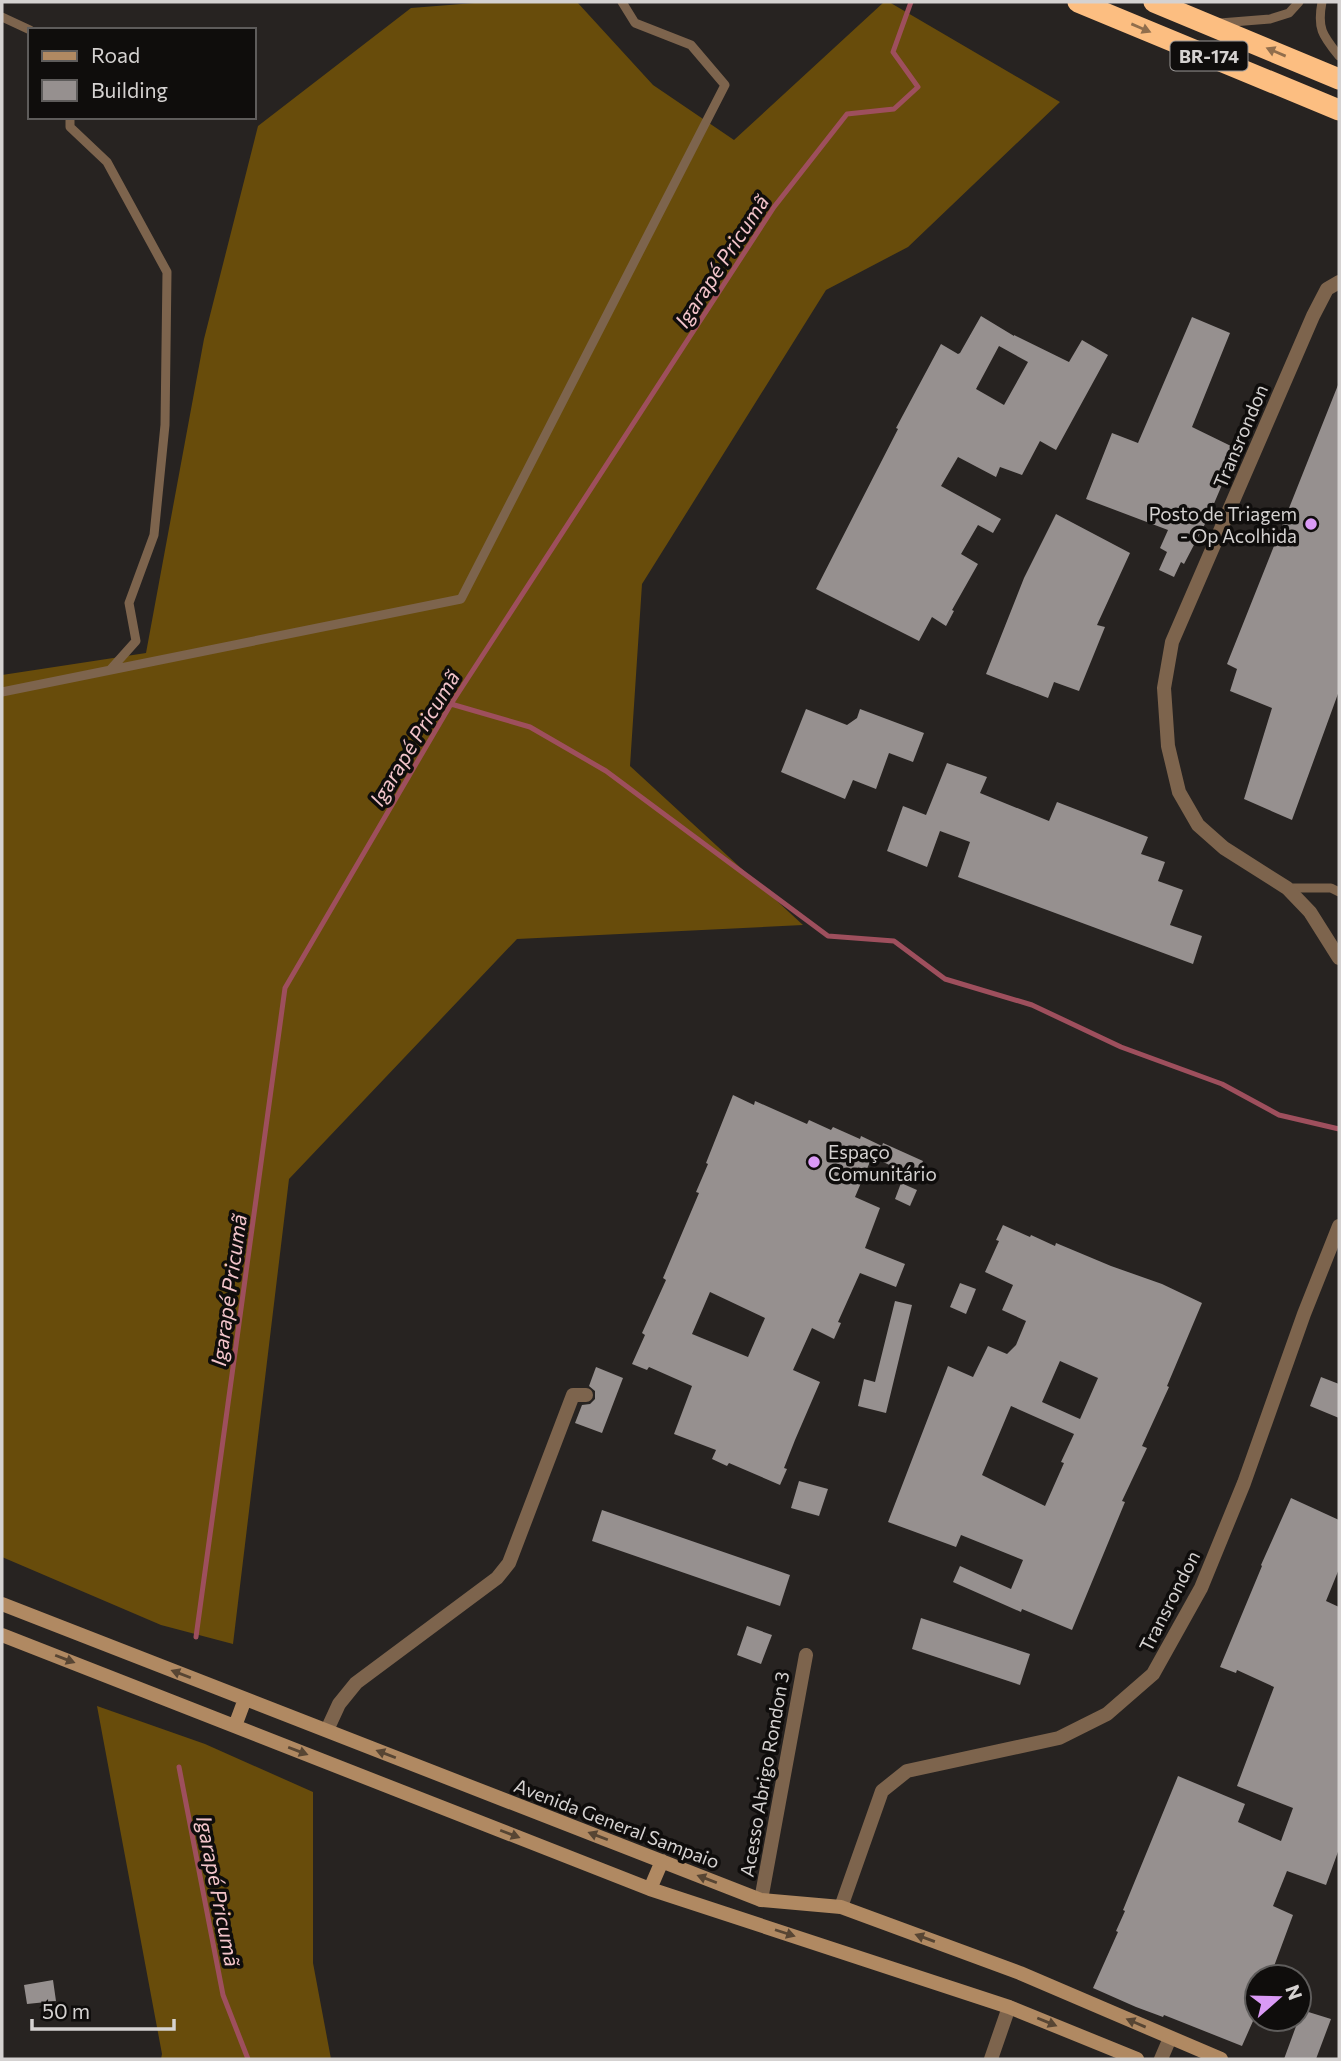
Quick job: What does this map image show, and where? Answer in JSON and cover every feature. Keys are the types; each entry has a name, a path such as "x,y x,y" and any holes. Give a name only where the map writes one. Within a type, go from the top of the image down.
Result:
{"highway":[{"name":"BR-174","path":"1078,2 1339,110"},
{"name":"BR-174","path":"1154,2 1339,79"}],"street":[{"name":"Transrondon","path":"1339,282 1327,289 1313,316 1172,642 1164,688 1168,746 1179,792 1198,825 1224,848 1287,888 1310,912 1339,958"},
{"name":"Transrondon","path":"841,1907 882,1791 907,1771 1059,1738 1107,1714 1153,1674 1202,1588 1244,1483 1304,1314 1339,1226"},
{"path":"327,1730 339,1704 356,1684 497,1578 509,1563 573,1395 586,1395"},
{"name":"Avenida General Sampaio","path":"2,1604 761,1900 841,1907 1020,1973 1221,2059"},
{"path":"2,1634 650,1889 1009,2007 1137,2059"},
{"name":"Acesso Abrigo Rondon 3","path":"761,1900 806,1655"},
{"path":"234,1726 245,1699"},
{"path":"650,1889 662,1861"},
{"path":"991,2059 1009,2007"},
{"path":"1161,2059 1170,2038"}],"lane":[{"path":"2,692 461,600 725,85 691,45 635,23 622,2"},
{"path":"1207,24 1270,19 1289,13 1298,2"},
{"path":"1322,2 1319,20 1326,40 1339,55"},
{"path":"2,17 28,29"},
{"path":"70,119 69,127 107,162 167,272 165,425 154,535 129,603 136,641 110,670"},
{"path":"1287,888 1331,888 1339,892"}],"shaded area":[{"path":"487,2 577,2 653,85 734,140 884,2 889,2 1060,102 908,247 826,290 642,584 630,766 803,925 517,939 289,1179 233,1644 161,1625 2,1557 2,675 146,653 204,339 258,126 411,8"},
{"path":"97,1706 205,1744 313,1792 313,1963 331,2059 161,2059"}],"building":[{"path":"981,316 1014,336 1069,362 1082,340 1108,355 1056,450 1040,441 1022,475 1000,467 996,477 958,457 941,486 1001,519 993,533 978,525 961,554 978,564 946,626 932,617 919,641 816,589 941,344 960,353","holes":["999,346 1028,362 1004,405 976,389"]},
{"path":"1192,317 1230,333 1192,427 1233,447 1225,465 1230,466 1207,520 1184,564 1181,562 1174,577 1159,570 1167,552 1160,548 1168,530 1086,499 1112,433 1138,443"},
{"name":"Posto de Triagem - Op Acolhida","path":"1338,385 1339,691 1292,820 1244,799 1272,708 1230,691 1237,669 1227,664"},
{"path":"1056,514 1130,553 1097,625 1105,627 1079,691 1054,682 1048,698 986,674 1024,578"},
{"path":"806,709 847,725 857,718 860,709 924,733 913,762 889,753 876,789 853,780 845,799 781,772"},
{"path":"947,763 987,777 980,793 1049,821 1057,802 1148,837 1141,854 1165,862 1158,881 1183,890 1170,925 1202,936 1193,964 958,877 970,842 940,831 927,867 887,851 903,806 926,815"},
{"path":"733,1095 754,1105 755,1101 807,1124 809,1120 860,1139 861,1136 882,1146 883,1143 923,1161 916,1177 872,1157 855,1197 880,1208 865,1248 905,1264 896,1287 860,1273 838,1322 841,1323 834,1339 812,1328 793,1370 820,1382 784,1468 787,1469 780,1485 729,1463 727,1466 712,1459 716,1450 674,1434 692,1386 649,1367 647,1370 632,1364 645,1335 642,1333 666,1280 663,1278 699,1193 696,1192 708,1164 706,1163","holes":["710,1292 765,1318 748,1357 692,1334"]},
{"path":"901,1183 917,1190 910,1206 895,1199"},
{"path":"1003,1225 1162,1284 1202,1303 1142,1446 1147,1448 1122,1501 1125,1502 1072,1630 1022,1609 1021,1612 953,1582 960,1566 1011,1589 1023,1560 961,1535 956,1547 888,1522 948,1366 973,1377 988,1346 1007,1354 1016,1345 1026,1321 1002,1310 1013,1285 985,1272 999,1241 996,1240","holes":["1060,1361 1098,1378 1080,1419 1042,1402","1011,1406 1074,1434 1045,1506 982,1475"]},
{"path":"960,1283 976,1289 966,1314 950,1307"},
{"path":"895,1301 912,1305 886,1413 858,1406 864,1379 875,1382"},
{"path":"596,1367 623,1378 602,1433 575,1423 582,1405 590,1404 595,1399 595,1391 589,1386"},
{"path":"1321,1377 1339,1384 1339,1418 1310,1406"},
{"path":"799,1481 828,1489 819,1516 791,1508"},
{"path":"1291,1498 1339,1520 1339,1569 1326,1601 1339,1607 1339,1849 1326,1885 1287,1871 1273,1906 1293,1915 1275,1963 1243,1963 1243,2033 1248,2033 1242,2046 1164,2015 1163,2017 1136,2007 1093,1988 1118,1932 1116,1931 1125,1911 1123,1910 1178,1776 1245,1804 1238,1822 1281,1841 1293,1808 1237,1786 1274,1687 1237,1670 1236,1673 1220,1667"},
{"path":"602,1510 790,1575 780,1606 592,1541"},
{"path":"921,1618 1030,1654 1020,1685 912,1649"},
{"path":"747,1626 772,1635 761,1664 737,1655"},
{"path":"53,1980 56,2001 27,2004 24,1985"},
{"path":"1313,2013 1331,2019 1316,2059 1284,2059 1294,2033 1313,2033"}],"waterway":[{"name":"Igarapé Pricumã","path":"196,1637 285,988 451,704 774,207 847,114 894,109 918,87 893,52 911,2"},
{"path":"451,704 530,727 606,771 828,936 894,941 945,979 1032,1005 1121,1047 1222,1084 1279,1115 1339,1129"},
{"name":"Igarapé Pricumã","path":"179,1767 223,1995 248,2059"}],"place":[{"name":"Posto de Triagem - Op Acolhida","path":"1311,524"},
{"name":"Espaço Comunitário","path":"814,1162"}]}
